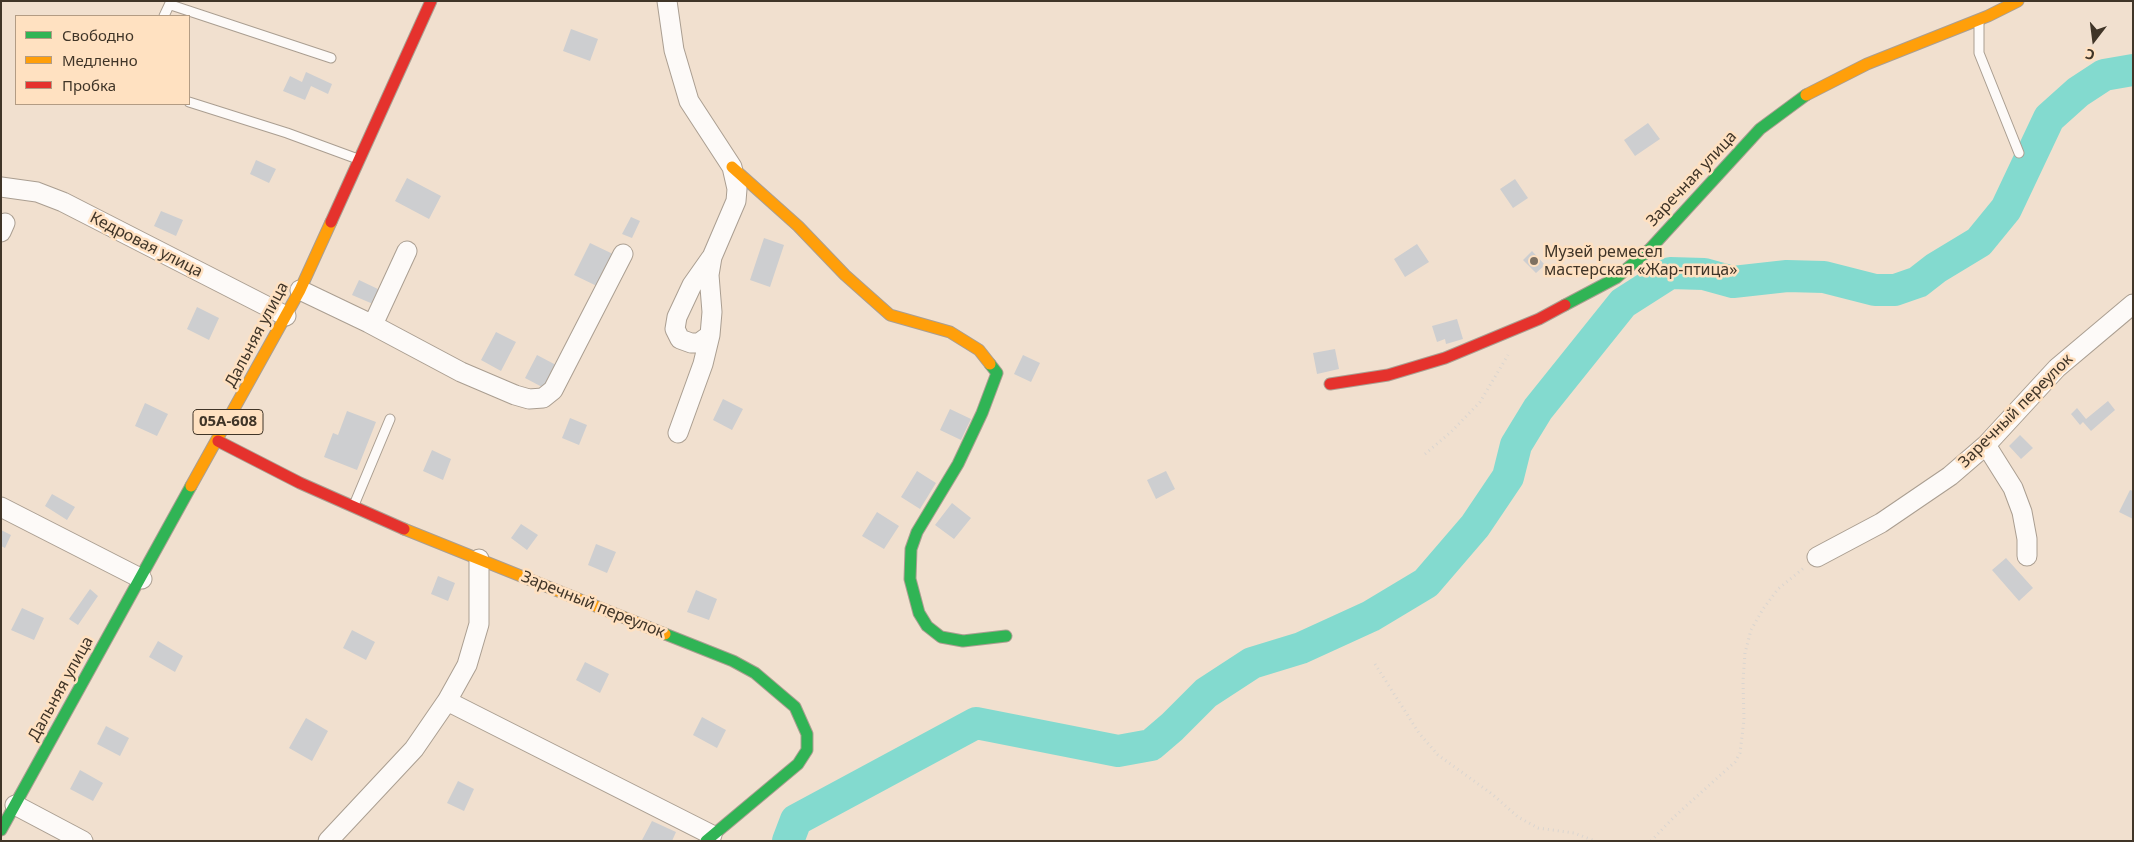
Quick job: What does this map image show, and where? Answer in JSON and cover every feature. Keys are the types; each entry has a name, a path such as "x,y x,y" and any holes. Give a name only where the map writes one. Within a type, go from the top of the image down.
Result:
{"main road":[{"name":"Дальняя улица","path":"1,830 142,579 300,290 431,1"},
{"name":"Заречная улица","path":"1330,384 1388,375 1436,361 1539,319 1586,295 1616,278 1650,250 1760,129 1806,95 1867,64 1979,19 2018,1"},
{"path":"732,167 798,226 845,275 890,315 950,332 979,350 997,373 982,413 958,464 917,532 911,549 910,578 919,613 927,626 941,637 963,641 1006,636"},
{"name":"Заречный переулок","path":"218,441 300,483 353,507 733,661 755,673 795,707 807,734 807,750 798,764 709,838"}],"street":[{"path":"667,1 674,50 689,101 732,167 737,189 736,202 712,257 692,285 677,317 676,329 680,339 691,343 699,343 710,335"},
{"name":"Кедровая улица","path":"1,188 37,192 63,202 286,316"},
{"path":"369,323 376,318 407,251"},
{"path":"300,290 369,323 461,372 515,396 529,399 543,398 553,390 623,254"},
{"path":"678,433 703,364 710,335 712,312 709,275 712,257"},
{"name":"Заречный переулок","path":"1817,557 1903,509 1950,476 1986,445 2057,368 2133,304"},
{"path":"1986,445 2009,482 2022,512 2027,539 2027,556"},
{"path":"1,508 142,579"},
{"path":"328,841 414,749 448,701 467,665 479,624 478,559"},
{"path":"448,701 709,838"},
{"path":"15,805 83,841"}],"lane":[{"path":"165,15 171,3 331,58"},
{"path":"1979,19 1979,53 2019,153"},
{"path":"190,102 287,133 358,159"},
{"path":"353,507 390,419"}],"path":[{"path":"1425,454 1451,432 1480,402 1514,348"},
{"path":"1651,841 1675,816 1735,762 1740,753 1743,729 1745,653 1751,630 1763,608 1778,589 1817,557"},
{"path":"1375,664 1419,733 1438,755 1492,794 1518,817 1538,828 1574,833 1595,841"}],"building":[{"path":"571,29 598,39 590,61 563,51"},
{"path":"306,72 332,84 328,94 311,86 305,100 283,91 290,76 302,82"},
{"path":"1648,123 1660,139 1635,156 1624,140"},
{"path":"256,160 276,169 269,183 250,174"},
{"path":"407,178 441,196 429,219 395,201"},
{"path":"1515,179 1528,198 1513,208 1500,189"},
{"path":"161,211 183,220 176,236 154,226"},
{"path":"631,217 640,221 632,238 622,234"},
{"path":"764,238 784,245 770,287 750,280"},
{"path":"590,243 615,255 599,287 574,275"},
{"path":"1417,244 1429,262 1405,277 1394,259"},
{"path":"1532,251 1545,265 1536,273 1523,260"},
{"path":"359,280 380,290 373,304 352,295"},
{"path":"197,307 219,318 209,340 187,329"},
{"path":"1457,319 1463,339 1446,344 1445,339 1437,342 1432,326"},
{"path":"496,332 516,342 501,371 481,360"},
{"path":"1335,349 1339,369 1317,374 1313,353"},
{"path":"537,355 556,365 544,388 525,378"},
{"path":"1023,355 1040,363 1031,382 1014,374"},
{"path":"723,399 743,409 732,430 713,420"},
{"path":"2108,401 2115,410 2091,431 2083,422 2080,425 2071,414 2077,408 2086,419"},
{"path":"145,403 168,414 157,436 135,426"},
{"path":"950,409 971,419 961,440 940,430"},
{"path":"347,411 376,422 357,470 324,457 333,433 338,435"},
{"path":"570,418 587,425 579,445 562,438"},
{"path":"2020,435 2033,448 2021,459 2009,446"},
{"path":"432,450 451,459 443,480 423,471"},
{"path":"917,471 936,483 920,509 901,497"},
{"path":"1166,471 1175,489 1156,499 1147,480"},
{"path":"2130,490 2133,491 2133,519 2119,512"},
{"path":"52,494 75,507 67,520 45,506"},
{"path":"952,503 971,518 954,539 935,525"},
{"path":"877,512 899,526 884,549 862,536"},
{"path":"521,524 538,535 527,550 511,538"},
{"path":"1,530 11,535 5,548 1,546"},
{"path":"596,544 616,552 607,573 588,565"},
{"path":"2006,558 2033,588 2019,601 1992,570"},
{"path":"438,576 455,583 448,601 431,594"},
{"path":"90,589 98,596 78,625 69,619"},
{"path":"696,590 717,599 709,620 687,612"},
{"path":"22,608 44,618 34,640 11,630"},
{"path":"352,630 375,642 366,660 343,648"},
{"path":"158,641 183,656 175,672 149,657"},
{"path":"585,662 609,674 600,693 576,680"},
{"path":"702,717 726,730 717,748 693,735"},
{"path":"306,718 328,731 312,761 289,748"},
{"path":"106,726 129,738 120,756 97,744"},
{"path":"80,770 103,783 93,801 70,789"},
{"path":"458,781 474,789 464,811 447,803"},
{"path":"652,821 676,832 672,841 642,840"}],"waterway":[{"path":"788,841 796,820 976,723 1118,751 1151,745 1206,693 1252,663 1301,648 1371,616 1426,583 1475,526 1508,477 1516,445 1538,409 1623,303 1670,273 1704,274 1733,282 1787,276 1824,277 1875,290 1895,290 1918,282 1936,268 1979,242 2006,209 2049,118 2078,92 2104,75 2133,70"}],"traffic: fast":[{"path":"1565,305 1616,278 1650,249 1760,129 1806,95"},
{"path":"990,364 997,373 982,413 958,464 917,532 911,549 910,579 919,613 927,626 941,637 963,641 1006,636"},
{"path":"1,830 191,486"},
{"path":"665,634 733,661 755,673 795,707 807,734 807,750 798,764 706,841"}],"traffic: slow":[{"path":"1806,95 1867,64 1988,16 2018,1"},
{"path":"732,167 798,226 845,275 890,315 950,332 979,350 990,364"},
{"path":"191,486 300,290 331,222"},
{"path":"404,529 665,634"}],"traffic: jam":[{"path":"331,222 431,1"},
{"path":"1330,384 1388,375 1445,358 1539,319 1565,305"},
{"path":"218,441 300,483 404,529"}],"place":[{"name":"Музей ремесел мастерская «Жар-птица»","path":"1534,261"}]}
